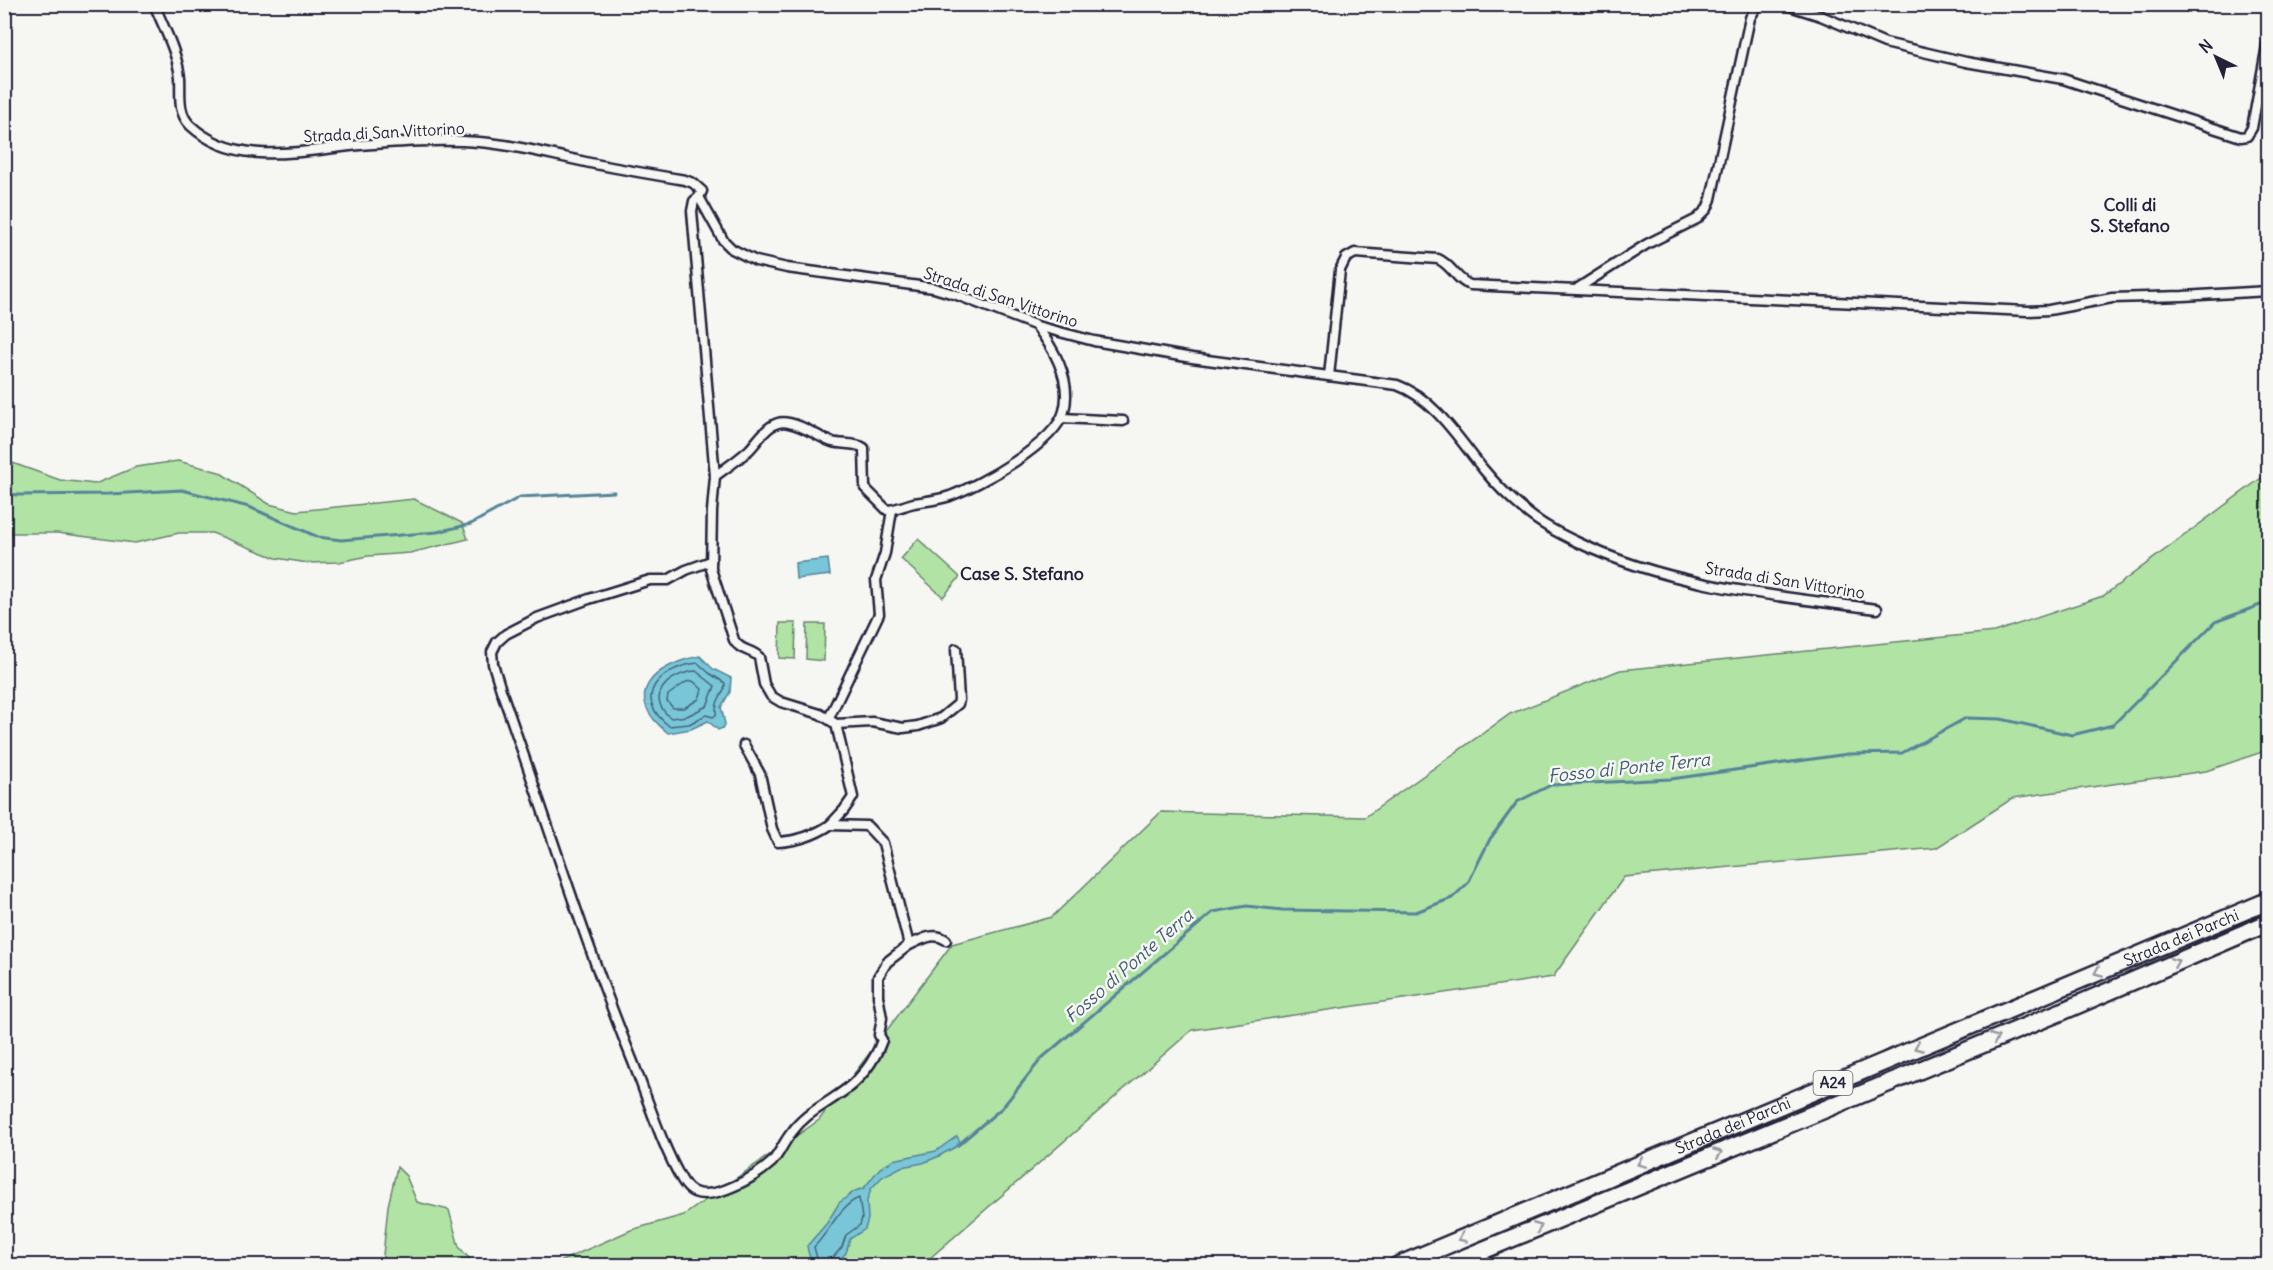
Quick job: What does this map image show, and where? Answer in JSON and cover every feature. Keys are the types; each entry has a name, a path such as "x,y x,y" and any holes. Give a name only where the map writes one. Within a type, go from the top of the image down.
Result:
{"highway":[{"name":"Strada dei Parchi","path":"1397,1266 2268,901"},
{"name":"Strada dei Parchi","path":"1445,1266 2052,1015 2268,923"}],"street":[{"name":"Strada di San Vittorino","path":"154,4 177,65 180,104 184,116 201,133 232,148 270,155 418,142 485,143 518,147 685,180 702,191 699,197 723,240 732,249 756,261 781,267 902,282 938,290 1037,326 1094,341 1177,356 1388,382 1411,391 1435,413 1493,480 1526,512 1553,530 1605,555 1636,566 1725,588 1877,609"},
{"path":"1578,289 1647,244 1697,219 1707,209 1750,18 1758,4"},
{"path":"1783,4 1827,18 1885,43 1966,62 2056,77 2241,137 2247,136 2252,129 2268,40"},
{"path":"699,197 694,201 692,212 715,476 711,561 713,575 734,640 740,647 754,652 759,657 764,684 769,693 779,701 820,714 832,721 876,722 905,728 941,718 958,704 956,649"},
{"path":"1329,376 1340,270 1344,260 1352,253 1438,260 1449,265 1461,280 1470,285 2035,311 2112,298 2268,291"},
{"path":"715,476 750,449 768,428 776,423 786,422 814,432 835,443 859,445 864,448 866,488 884,508 892,510 942,499 961,491 1029,452 1051,434 1062,418 1066,398 1063,377 1055,354 1037,326"},
{"path":"1062,418 1123,421"},
{"path":"744,745 760,774 772,829 778,842 791,841 830,825 853,797 832,721 879,614 876,580 885,553 892,510"},
{"path":"711,561 686,570 668,580 650,580 528,622 498,640 492,656 501,690 616,1019 673,1162 687,1187 698,1193 717,1193 729,1189 760,1171 778,1155 800,1122 847,1088 874,1058 882,1040 879,1035 882,1018 878,996 878,976 887,962 909,945 935,936 946,940"},
{"path":"830,825 867,826 883,843 909,945"}],"green space":[{"path":"4,460 60,480 95,484 136,467 178,461 219,472 269,504 297,511 414,499 462,523 468,539 410,553 368,556 339,562 308,563 276,558 212,533 179,533 135,543 57,533 5,533"},
{"path":"2268,473 2268,750 2206,771 2013,798 1936,848 1624,877 1553,977 1192,1030 922,1265 550,1266 631,1230 684,1215 819,1120 952,944 1052,917 1161,812 1365,817 1510,714 1620,670 1994,632 2103,596"},
{"path":"918,539 960,577 943,597 901,559"},
{"path":"780,623 796,623 795,659 779,658"},
{"path":"807,624 825,624 824,661 806,659"},
{"path":"397,1167 406,1176 417,1202 449,1210 459,1247 475,1265 382,1265 388,1206"}],"water":[{"path":"828,559 830,575 796,579 795,563"},
{"path":"700,656 713,669 731,678 730,692 721,707 725,724 718,730 708,721 691,729 668,733 654,719 646,706 645,694 648,684 668,666"},
{"path":"957,1136 961,1144 923,1163 901,1167 882,1177 871,1189 867,1201 868,1219 865,1229 850,1239 846,1253 834,1265 818,1265 812,1261 807,1246 827,1223 839,1203 855,1191 864,1188 880,1168 893,1160 936,1151"}],"waterway":[{"path":"4,493 17,495 109,494 182,490 249,507 318,537 341,540 437,532 471,524 520,497 614,492"},
{"name":"Fosso di Ponte Terra","path":"958,1145 1002,1108 1042,1058 1213,912 1247,906 1282,910 1416,912 1452,898 1468,883 1490,839 1517,802 1551,785 1671,779 1848,754 1902,753 1966,718 2001,719 2072,735 2113,725 2215,622 2268,602"}],"district":[{"name":"Colli di S. Stefano","path":"2130,215"},
{"name":"Case S. Stefano","path":"1022,574"}]}
